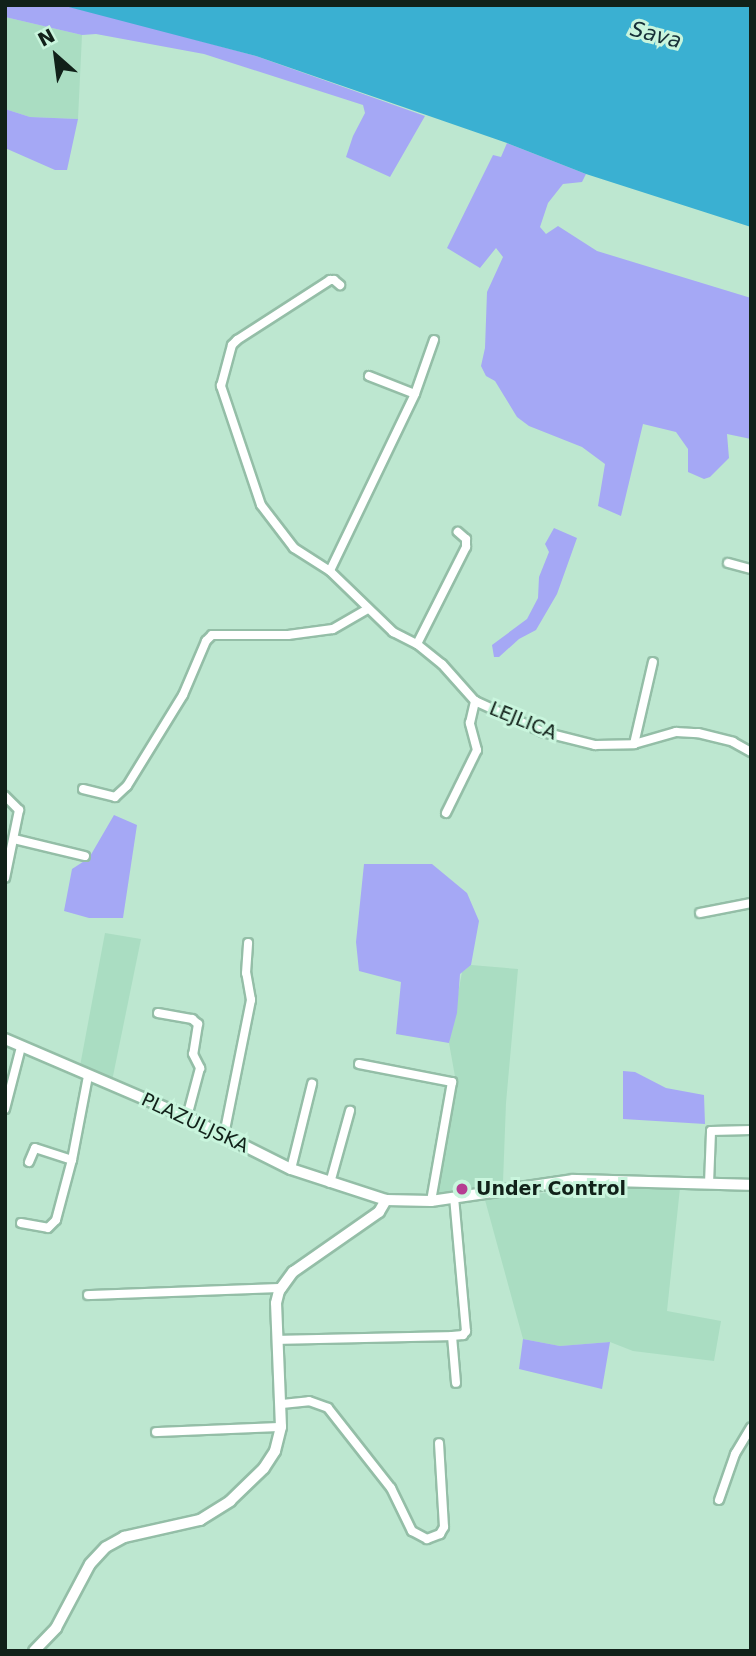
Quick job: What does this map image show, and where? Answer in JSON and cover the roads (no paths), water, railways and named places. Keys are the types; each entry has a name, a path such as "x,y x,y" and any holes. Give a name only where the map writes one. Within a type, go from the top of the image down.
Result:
{"main road":[{"name":"PLAZULJSKA","path":"5,1040 187,1117 291,1169 386,1200 431,1201 573,1180 751,1185"}],"street":[{"name":"LEJLICA","path":"340,285 330,280 237,340 221,386 261,505 294,548 330,571 393,632 417,644 442,664 475,701 542,733 595,746 634,744 676,732 698,733 733,743 751,752"},
{"path":"330,571 415,394 434,340"},
{"path":"369,376 415,394"},
{"path":"417,644 466,547 466,539 458,532"},
{"path":"728,563 751,569"},
{"path":"83,789 115,797 127,786 183,695 206,641 212,635 288,635 333,629 367,609"},
{"path":"634,744 653,662"},
{"path":"446,813 477,750 470,723 475,701"},
{"path":"5,796 19,810 5,878"},
{"path":"14,839 85,856"},
{"path":"699,913 751,903"},
{"path":"224,1135 251,1000 246,972 248,943"},
{"path":"158,1013 192,1019 198,1024 193,1054 200,1068 187,1117"},
{"path":"5,1109 21,1046"},
{"path":"359,1064 452,1082 431,1201"},
{"path":"21,1223 42,1228 54,1224 72,1160 88,1076"},
{"path":"291,1169 312,1084"},
{"path":"330,1183 350,1111"},
{"path":"709,1184 711,1131 751,1130"},
{"path":"29,1162 34,1148 72,1160"},
{"path":"277,1340 463,1335 466,1331 454,1197"},
{"path":"41,1649 56,1628 90,1564 106,1547 124,1537 178,1527 217,1511 252,1483 264,1468 275,1451 281,1427 276,1303 282,1288 293,1272 379,1212 386,1200"},
{"path":"88,1295 282,1288"},
{"path":"452,1336 456,1383"},
{"path":"282,1404 309,1401 328,1408 391,1488 412,1531 427,1539 440,1534 444,1527 439,1443"},
{"path":"156,1432 281,1427"},
{"path":"719,1500 735,1454 751,1427"}],"water":[{"name":"Sava","path":"61,5 751,5 751,227 586,174 507,143 256,56"}],"place":[{"name":"Under Control","path":"462,1189"}]}
